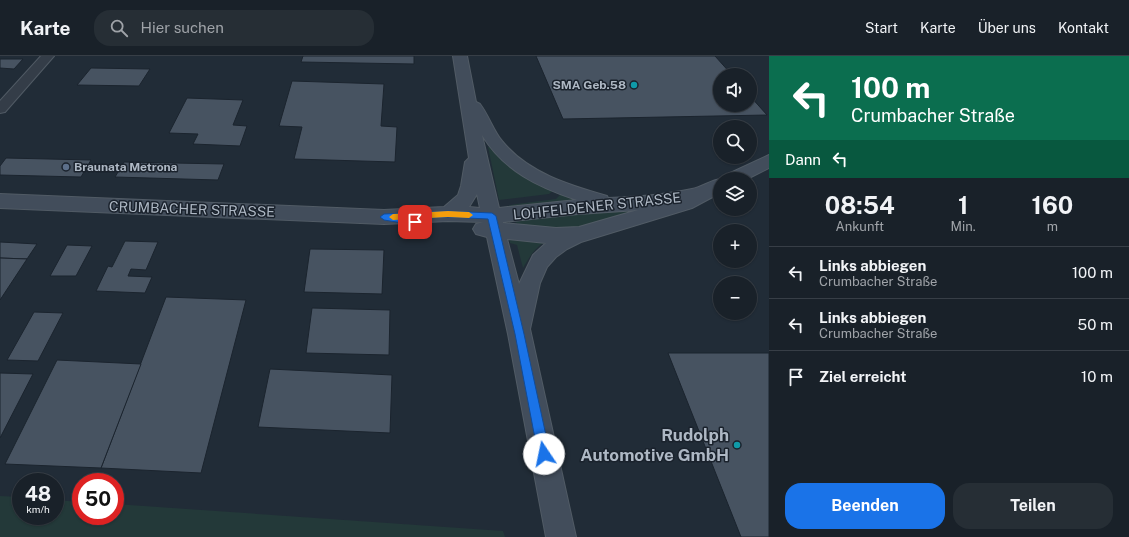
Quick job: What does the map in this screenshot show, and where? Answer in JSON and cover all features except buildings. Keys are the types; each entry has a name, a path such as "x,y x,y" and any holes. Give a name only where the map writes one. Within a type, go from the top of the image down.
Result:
{"main road":[{"path":"460,56 476,151 520,334 560,537"},
{"path":"467,92 491,137 500,150 511,160 533,175 561,188 603,202 623,204"},
{"path":"448,214 464,203 469,195 476,151"},
{"path":"746,172 769,161"},
{"name":"LOHFELDENER STRASSE","path":"493,223 556,236 579,235 685,203 713,188"},
{"name":"LOHFELDENER STRASSE","path":"493,223 578,206 659,202 703,193"},
{"name":"CRUMBACHER STRASSE","path":"0,201 384,217 448,214 493,223"},
{"name":"CRUMBACHER STRASSE","path":"384,217 415,222 493,223"},
{"path":"520,334 533,271 541,257 554,245 579,235"}],"street":[{"path":"0,109 48,56"}],"green space":[{"path":"492,146 554,190 549,194 499,200 488,147"},
{"path":"561,194 573,198 576,201 506,209 503,207 556,199"},
{"path":"632,210 635,212 574,229 561,230 522,225 515,222 556,215"},
{"path":"509,238 543,243 534,251 523,268 517,245 510,243"},
{"path":"0,496 12,497 12,525 64,525 64,501 72,501 72,525 124,525 124,505 503,531 505,537 0,537"}],"slow traffic":[{"path":"393,217 448,214 469,215"}],"place":[{"name":"SMA Geb.58","path":"634,85"},
{"name":"Braunata Metrona","path":"66,167"},
{"name":"Rudolph Automotive GmbH","path":"737,445"}],"route":[{"path":"415,222 384,217 448,214 492,216 520,334 544,454"}]}
